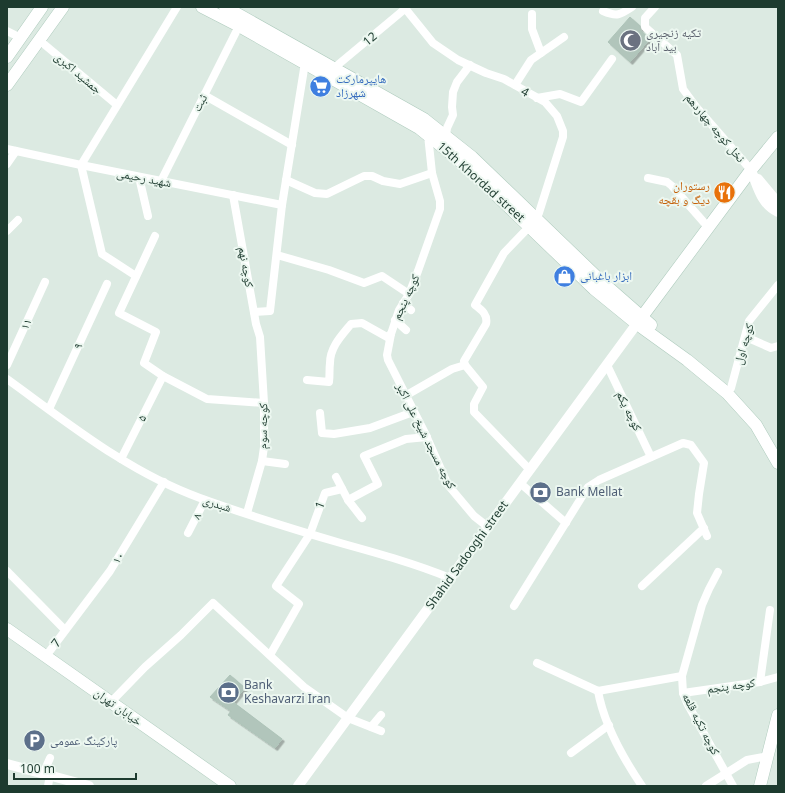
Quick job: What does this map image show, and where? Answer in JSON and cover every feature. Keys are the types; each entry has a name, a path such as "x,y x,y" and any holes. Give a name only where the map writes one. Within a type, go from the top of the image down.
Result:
{"main road":[{"path":"7,58 42,7"},
{"path":"7,85 63,7"},
{"name":"15th Khordad street","path":"202,7 239,26 419,128 465,165 602,282 639,321"},
{"name":"15th Khordad street","path":"225,7 424,119 472,157 533,223"},
{"name":"Shahid Sadooghi street","path":"639,321 751,170 778,137"},
{"path":"639,321 705,365 732,388 761,421 778,449"},
{"path":"639,321 727,392 756,425 778,463"},
{"name":"خیابان تهران","path":"7,629 230,786"},
{"path":"760,786 778,715"},
{"path":"767,786 778,743"}],"street":[{"path":"136,276 102,254 80,165 177,7"},
{"path":"603,11 612,14 621,14 632,7"},
{"name":"نخل کوچه چهاردهم","path":"655,7 644,18 646,27 677,55 683,90 751,170"},
{"name":"12","path":"334,68 405,8"},
{"name":"4","path":"405,8 433,43 458,60 486,73 504,79 545,102 557,116 563,131 563,137 533,223"},
{"path":"532,14 532,29 541,53"},
{"name":"ثبت","path":"161,181 239,26"},
{"path":"7,31 21,38"},
{"path":"515,85 531,60 564,37"},
{"name":"جمشید اکبری","path":"39,40 117,105"},
{"path":"537,98 560,94 581,102 612,59"},
{"path":"254,312 270,311 282,205 305,63"},
{"path":"446,136 453,115 453,92 457,82 470,65"},
{"path":"204,95 292,145"},
{"name":"کوچه پنجم","path":"307,380 329,382 331,353 340,337 351,324 362,323 387,337 391,334 398,310 409,294 440,209 440,201 432,173 428,135"},
{"name":"شهید رحیمی","path":"7,149 282,205"},
{"path":"7,164 16,151"},
{"path":"751,170 778,203"},
{"path":"751,170 762,198 768,206 778,212"},
{"path":"286,180 315,193 327,194 364,176 372,176 400,184 432,173"},
{"path":"139,177 148,216"},
{"path":"648,178 667,182 672,186 708,227"},
{"name":"کوچه نهم","path":"233,195 260,338"},
{"path":"7,231 18,220"},
{"path":"530,470 474,412 474,404 483,388 465,365 464,361 486,324 487,318 483,311 475,305 504,252 533,223"},
{"path":"154,236 119,313 156,332 144,362 163,376 206,399 264,403"},
{"path":"277,255 329,270 364,283 382,276 409,294"},
{"name":"۱۱","path":"7,365 45,282"},
{"name":"۹","path":"49,409 107,284"},
{"name":"کوچه اول","path":"732,388 749,321 778,285"},
{"path":"403,303 411,310"},
{"path":"395,320 406,330"},
{"name":"Shahid Sadooghi street","path":"298,786 639,321"},
{"name":"کوچه مسجد شیخ علی اکبر","path":"391,334 387,355 388,360 427,437 448,485 474,516 488,527"},
{"path":"746,337 771,348 778,346"},
{"name":"کوچه سوم","path":"247,514 262,461 264,447 264,403 260,338"},
{"path":"405,396 452,369 465,365"},
{"name":"کوچه یکم","path":"607,365 651,457"},
{"name":"۵","path":"121,459 163,376"},
{"name":"شبدری","path":"7,379 121,459 164,482 206,500 247,514 421,566 450,578"},
{"path":"320,413 322,433 334,434 370,428 413,412"},
{"path":"348,500 378,484 364,456 406,439 427,437"},
{"path":"514,606 588,487 599,480 683,443 691,444 704,463 697,513 706,532 642,586"},
{"path":"262,461 285,464"},
{"path":"336,477 348,500 362,518"},
{"name":"۱۰","path":"65,630 110,571 164,482"},
{"path":"520,483 566,523"},
{"name":"1","path":"310,534 325,492 342,489"},
{"name":"۸","path":"188,533 206,500"},
{"path":"270,655 299,604 276,586 310,534"},
{"path":"7,571 65,630"},
{"name":"کوچه تکیه قلعه","path":"718,572 702,605 682,676 683,693 687,702 726,772"},
{"path":"111,702 145,666 181,635 213,603 304,687 348,718 381,731"},
{"path":"760,682 770,610"},
{"name":"7","path":"46,656 65,630"},
{"path":"536,663 598,691 682,676"},
{"name":"کوچه پنجم","path":"683,693 760,682 778,677"},
{"path":"598,691 600,704 621,751 642,786"},
{"path":"371,727 381,715"},
{"path":"571,754 609,725"},
{"path":"706,786 747,760 768,756"},
{"path":"48,786 46,775 50,758"},
{"path":"7,764 89,786"},
{"path":"726,772 733,786"}],"building":[{"name":"تکیه زنجیری بید آباد","path":"630,17 640,26 641,31 650,39 630,62 608,42"},
{"path":"230,675 245,688 233,702 282,739 275,748 228,715 231,711 210,697"}],"place":[{"name":"تکیه زنجیری بید آباد","path":"630,40"},
{"name":"هایپرمارکت شهرزاد","path":"321,86"},
{"name":"رستوران دیگ و بقچه","path":"725,193"},
{"name":"ابزار باغبانی","path":"564,276"},
{"name":"Bank Mellat","path":"540,492"},
{"name":"Bank Keshavarzi Iran","path":"228,692"},
{"name":"پارکینگ عمومی","path":"34,741"}]}
